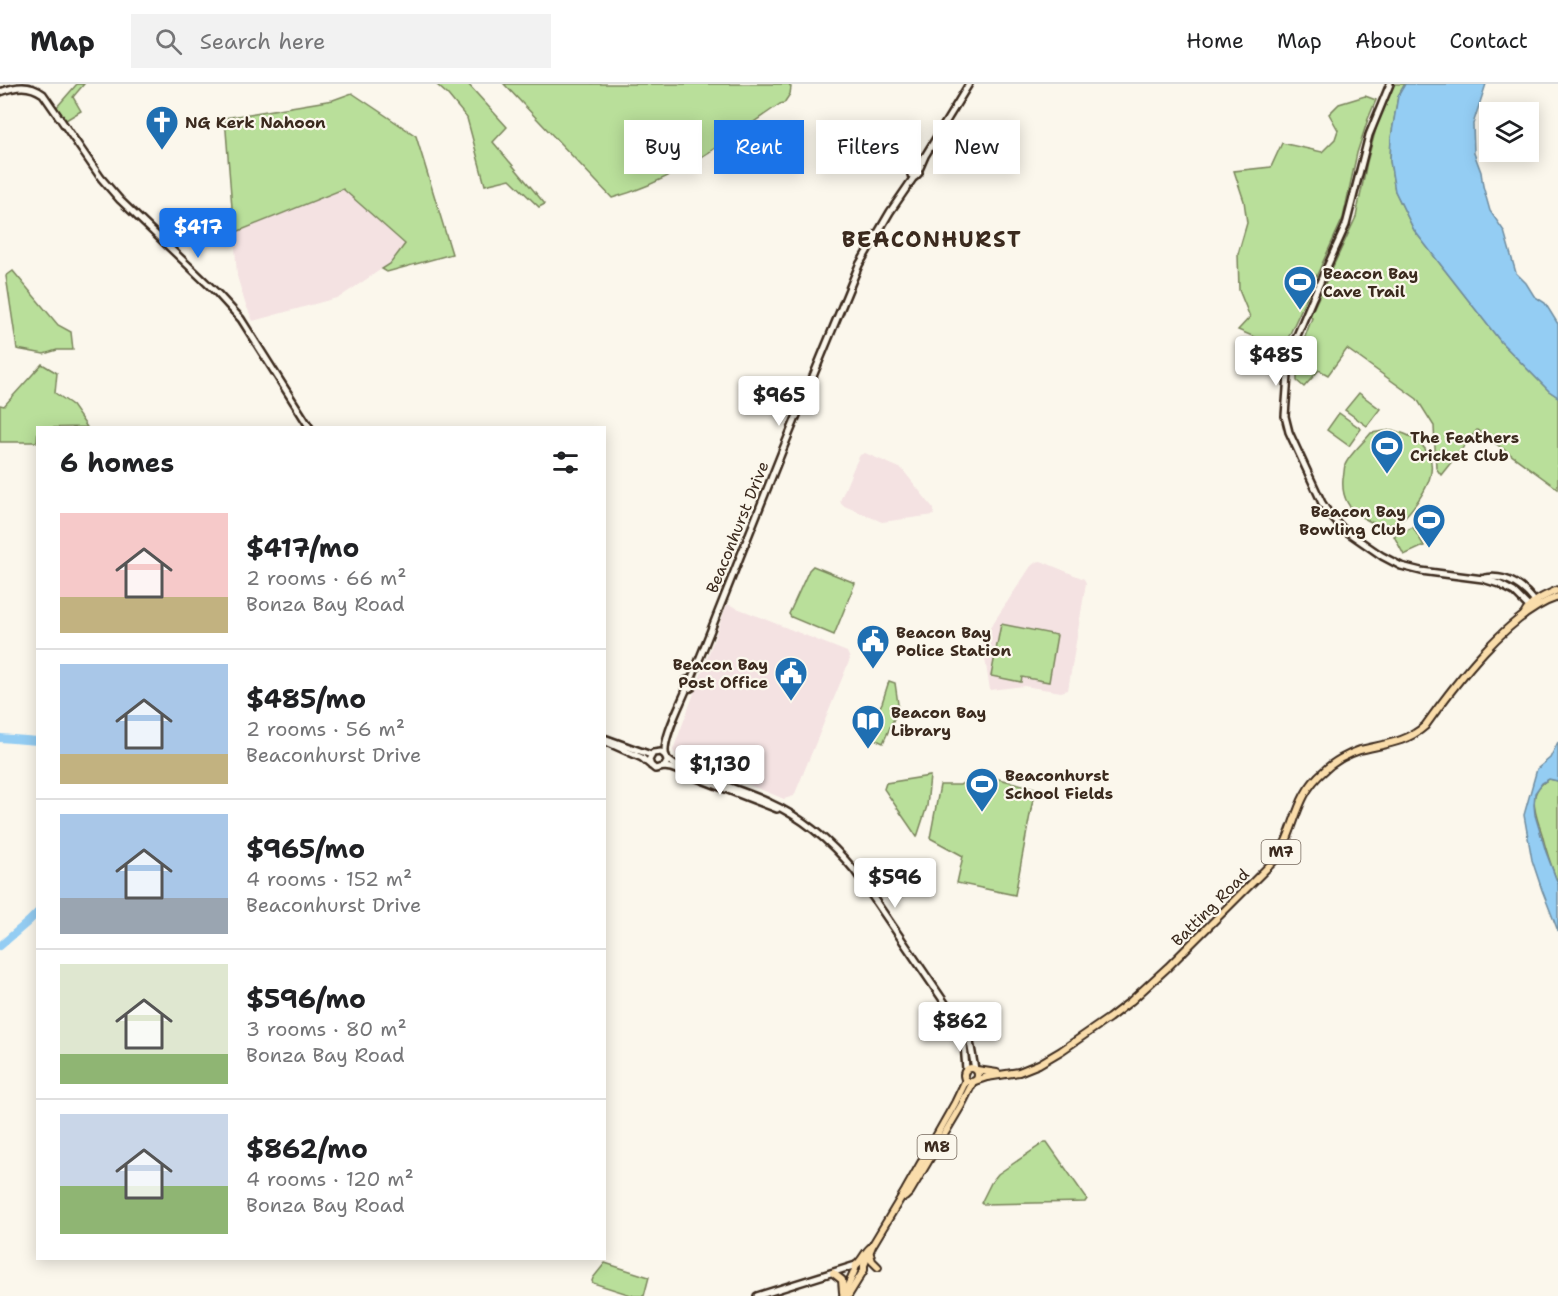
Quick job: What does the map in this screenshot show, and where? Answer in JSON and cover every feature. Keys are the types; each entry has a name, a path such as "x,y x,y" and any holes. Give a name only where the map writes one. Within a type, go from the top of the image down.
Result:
{"main road":[{"path":"1534,606 1547,595 1558,590"},
{"path":"1534,606 1558,597"},
{"name":"Batting Road","path":"971,1081 1031,1068 1061,1051 1131,1001 1168,968 1275,860 1287,841 1300,802 1317,777 1334,763 1354,752 1397,742 1420,730 1466,672 1534,606"},
{"path":"971,1067 978,1075 971,1081 964,1076 966,1069 971,1067"},
{"name":"Batting Road","path":"976,1070 1009,1073"},
{"name":"M8","path":"848,1296 862,1257 871,1248 959,1096 971,1081"},
{"path":"871,1248 872,1261 878,1268"},
{"name":"M8","path":"843,1296 852,1275 859,1267"},
{"path":"835,1273 842,1280 843,1296"}],"street":[{"name":"Beaconhurst Drive","path":"667,738 687,688 685,684 691,680 859,265 903,192 908,188 914,173 969,84"},
{"path":"1390,84 1369,135 1346,225 1296,338 1288,375 1285,416 1289,432 1322,503 1343,529 1401,566 1421,571 1483,579 1509,589 1534,606"},
{"path":"0,92 18,86 30,87 43,94 101,178 120,200 235,312 309,426"},
{"path":"651,766 649,760 653,753 667,738"},
{"path":"606,740 642,758 658,770 667,762 665,748 667,738"},
{"path":"606,740 653,753 661,752 672,763 772,803 819,834 855,871 947,1005 970,1042 976,1070"},
{"path":"664,767 793,815"},
{"path":"963,1031 966,1069"},
{"path":"757,1296 859,1267"}],"shaded area":[{"path":"343,189 405,245 389,264 340,297 253,321 237,276 234,233"},
{"path":"865,453 902,469 934,509 934,515 882,522 842,505 840,501 854,467 860,455"},
{"path":"1041,561 1084,579 1086,583 1068,690 1061,692 1024,686 990,690 982,640 1031,566"},
{"path":"727,604 847,652 850,659 794,796 784,799 675,754 673,750"}],"green space":[{"path":"77,84 84,84 73,97 81,111 66,120 56,108"},
{"path":"436,84 468,84 507,127 493,142 545,204 539,207 510,179 485,185 467,118"},
{"path":"504,84 789,84 791,87 790,94 784,103 757,120 714,120 714,149 702,157 702,120 624,120 624,174 671,174 635,191 612,198"},
{"path":"1394,84 1405,84 1398,96 1391,138 1390,161 1395,191 1414,230 1501,342 1549,391 1558,397 1558,489 1477,430 1441,475 1436,468 1434,426 1417,399 1347,349 1328,375 1319,370 1304,387 1297,381 1297,358 1312,318 1310,316 1356,217 1377,125"},
{"path":"352,93 416,136 452,254 387,272 382,269 390,264 405,244 343,189 234,233 225,118 333,100"},
{"path":"1365,96 1376,100 1357,153 1343,218 1283,349 1238,330 1250,317 1239,290 1238,254 1247,223 1244,201 1234,171 1271,167 1282,143 1322,152 1335,139 1338,130 1329,114 1339,104"},
{"path":"13,271 58,325 71,332 73,350 57,350 44,354 17,349 6,276"},
{"path":"42,364 57,373 55,393 71,404 86,426 36,426 36,442 0,442 0,405 4,406"},
{"path":"1359,393 1380,409 1367,426 1345,410"},
{"path":"1339,413 1361,429 1349,446 1327,430"},
{"name":"The Feathers Cricket Club","path":"1392,430 1409,436 1426,450 1430,458 1431,475 1423,493 1407,514 1393,524 1382,525 1364,519 1353,511 1344,494 1343,479 1347,461 1371,433"},
{"path":"1413,527 1424,546 1404,555 1394,536"},
{"path":"813,566 855,583 834,635 791,617 789,614"},
{"path":"1001,624 1057,635 1049,682 1022,677 1021,682 991,676"},
{"path":"889,681 895,683 898,704 883,743 866,735 882,703"},
{"name":"Beaconhurst School Fields","path":"978,774 1035,788 1015,895 957,883 963,856 930,838 940,785 960,785"},
{"path":"930,776 927,806 917,837 884,789 886,783"},
{"path":"1549,779 1558,781 1558,884 1545,847 1534,804 1537,790"},
{"path":"1045,1142 1087,1199 1085,1202 981,1203 998,1174"},
{"path":"605,1263 649,1277 644,1296 634,1296 593,1283 593,1278"}],"water":[{"path":"1405,84 1486,84 1473,124 1474,153 1490,211 1504,231 1516,273 1534,296 1545,303 1558,324 1558,397 1549,391 1501,342 1414,230 1395,191 1390,161 1391,138 1398,96"},
{"path":"1558,742 1558,781 1549,779 1542,783 1535,793 1534,805 1546,852 1558,884 1558,931 1532,860 1524,815 1537,769 1550,758"}],"waterway":[{"path":"0,738 36,741"},
{"path":"0,946 36,914"}],"place":[{"name":"NG Kerk Nahoon","path":"162,151"},
{"name":"Beacon Bay Cave Trail","path":"1300,311"},
{"name":"The Feathers Cricket Club","path":"1387,475"},
{"name":"Beacon Bay Bowling Club","path":"1429,549"},
{"name":"Beacon Bay Police Station","path":"873,670"},
{"name":"Beacon Bay Post Office","path":"791,702"},
{"name":"Beacon Bay Library","path":"868,750"},
{"name":"Beaconhurst School Fields","path":"982,813"}],"district":[{"name":"BEACONHURST","path":"932,239"}]}
